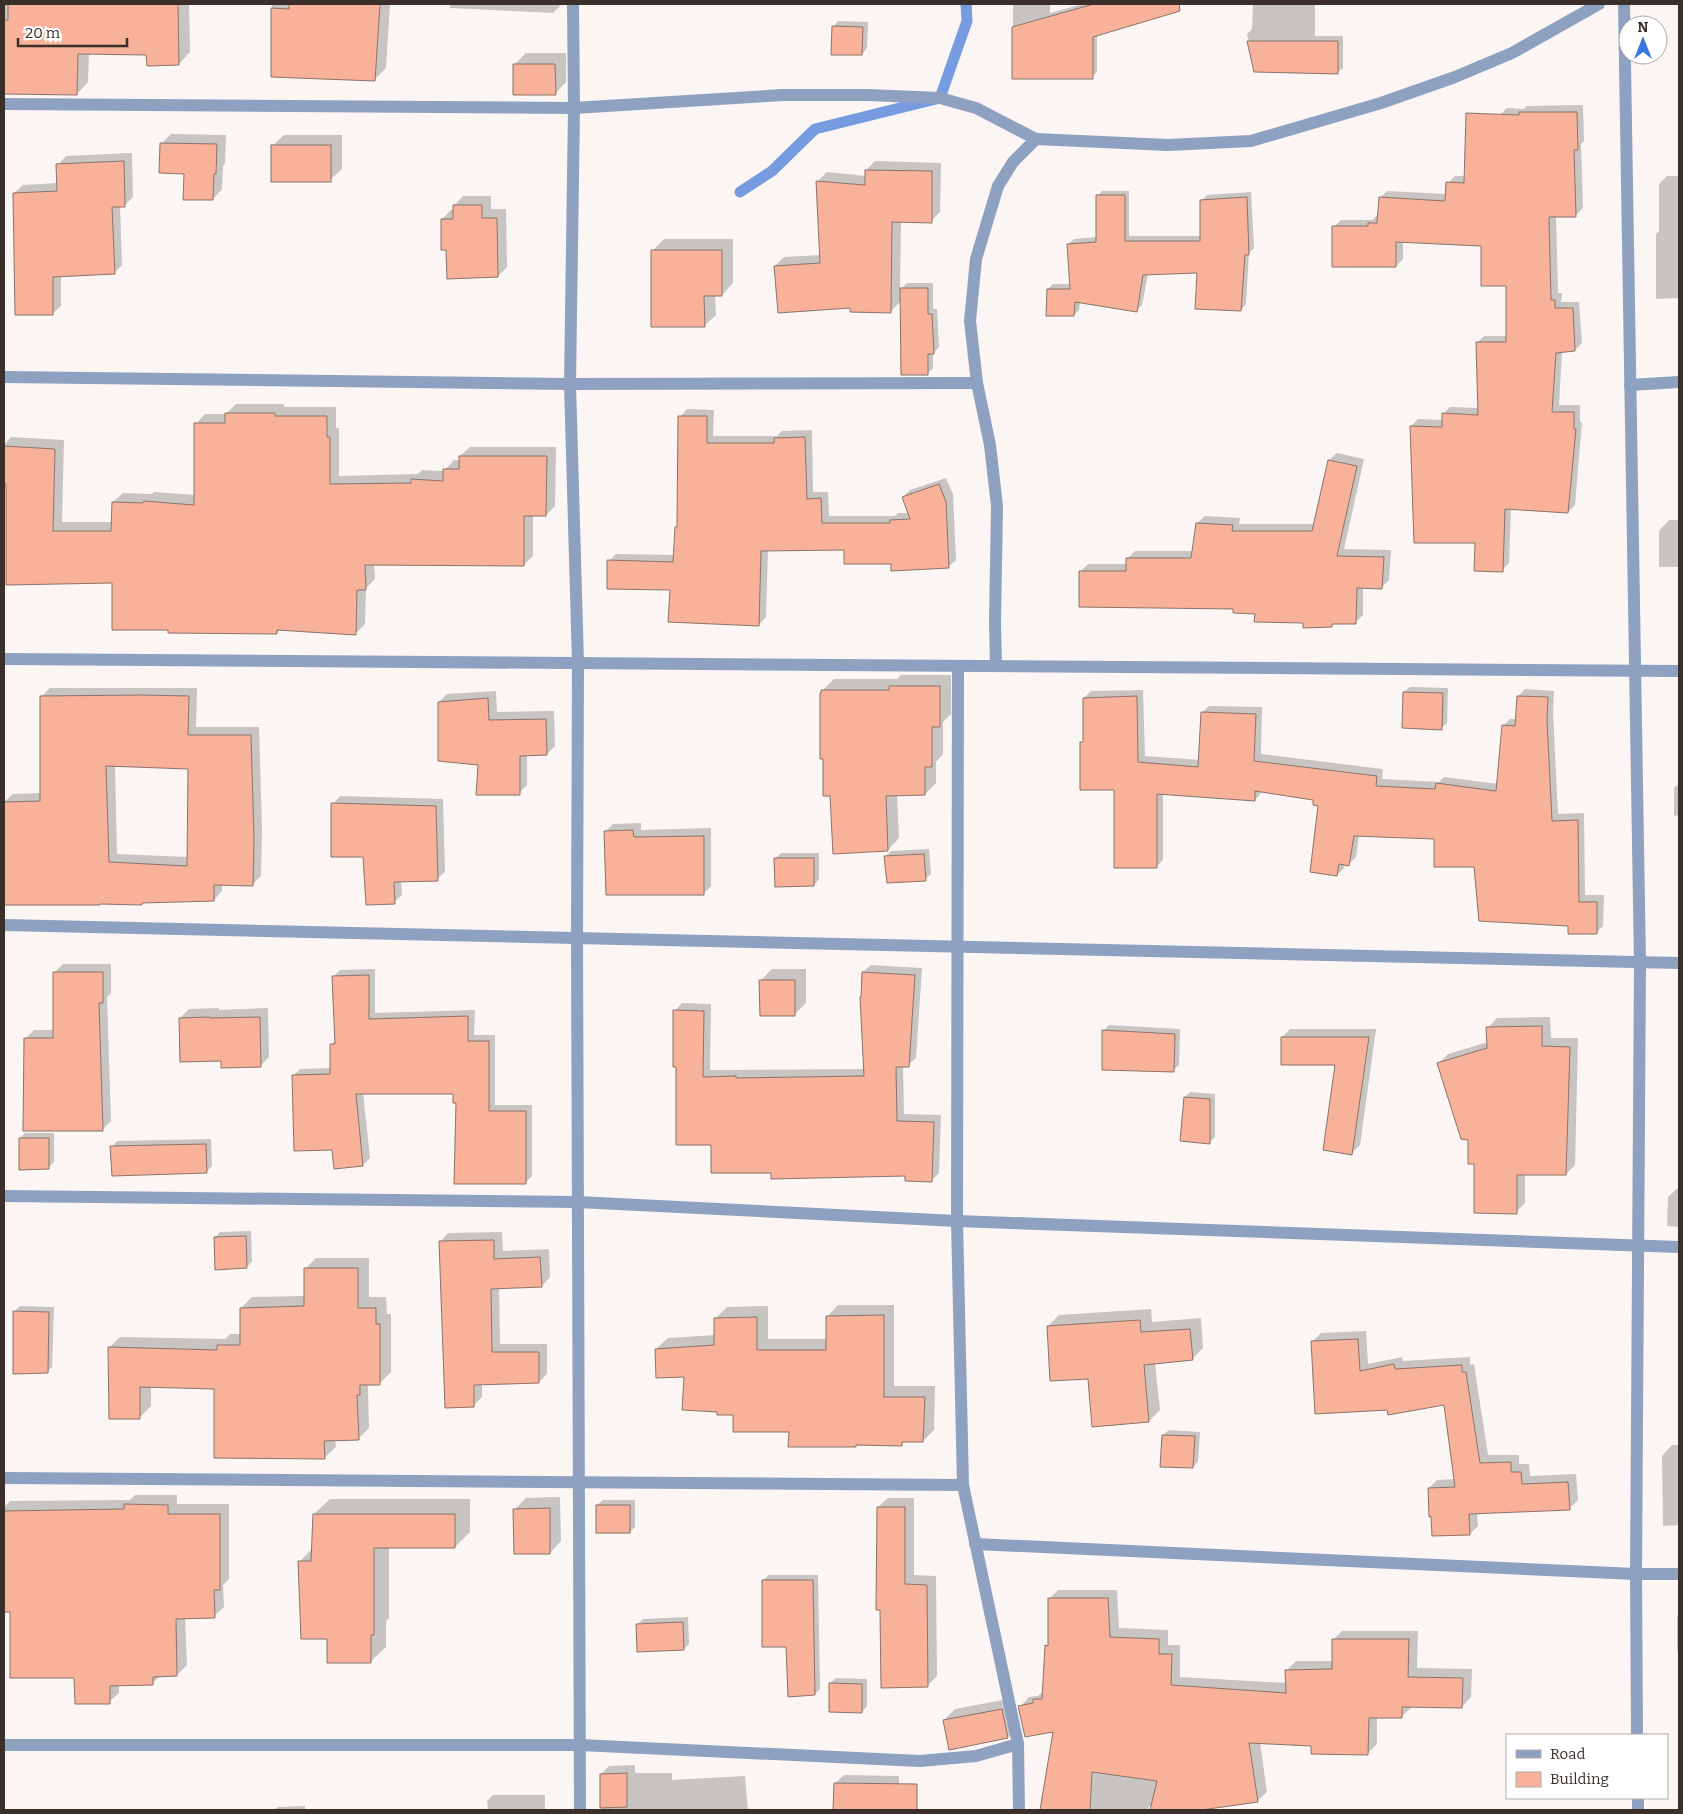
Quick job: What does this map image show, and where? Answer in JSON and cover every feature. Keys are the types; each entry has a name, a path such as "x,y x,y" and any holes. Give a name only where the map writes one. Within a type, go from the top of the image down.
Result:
{"street":[{"path":"573,4 574,108 570,384 578,663 580,1810"},
{"path":"4,104 574,108 783,96 868,95 940,98 976,108 1036,139 1168,145 1251,141 1381,103 1455,77 1512,53 1599,4"},
{"path":"1624,4 1640,963 1636,1574 1638,1734"},
{"path":"996,666 997,506 990,445 976,383 970,321 976,259 998,186 1013,162 1036,139"},
{"path":"4,376 570,384 976,383"},
{"path":"1630,385 1679,382"},
{"path":"4,659 1679,671"},
{"path":"958,666 957,1221 963,1485 1018,1744 1019,1810"},
{"path":"4,925 1679,964"},
{"path":"4,1196 578,1202 957,1221 1679,1247"},
{"path":"4,1478 963,1485"},
{"path":"975,1544 1636,1574 1679,1574"},
{"path":"4,1745 580,1745 920,1761 976,1756 1018,1744"}],"building":[{"path":"8,4 178,4 179,65 147,66 146,55 78,54 77,95 4,94 4,20 8,20"},
{"path":"289,4 380,4 375,81 271,77 271,8 289,9"},
{"path":"1094,4 1179,4 1180,11 1093,37 1093,79 1012,79 1012,27"},
{"path":"832,26 863,27 862,55 831,55"},
{"path":"1247,41 1338,41 1338,74 1254,72"},
{"path":"513,64 555,64 556,95 513,95"},
{"path":"1519,112 1577,112 1578,150 1574,150 1576,217 1549,217 1551,300 1555,300 1555,308 1573,308 1575,351 1556,353 1552,412 1574,412 1574,429 1576,429 1568,513 1505,509 1503,572 1474,571 1475,543 1414,543 1410,426 1442,427 1442,413 1478,415 1476,342 1506,342 1506,286 1481,286 1481,246 1396,242 1396,267 1332,267 1332,226 1368,226 1368,223 1377,223 1379,197 1445,201 1446,182 1464,183 1466,113 1519,115"},
{"path":"160,143 217,144 213,200 183,200 184,174 159,173"},
{"path":"271,145 331,145 331,182 271,182"},
{"path":"124,161 125,207 112,207 115,274 53,277 53,315 15,315 13,193 57,191 56,164"},
{"path":"865,170 932,171 932,223 892,222 891,313 850,312 850,308 778,313 774,266 820,263 816,181 865,185"},
{"path":"1096,195 1125,195 1125,241 1200,241 1200,200 1247,197 1249,255 1245,255 1241,311 1195,309 1197,273 1143,275 1137,312 1075,302 1074,316 1046,316 1047,289 1070,289 1067,244 1096,242"},
{"path":"453,205 482,205 482,218 497,218 498,277 447,279 446,250 441,250 441,219 453,219"},
{"path":"651,250 722,250 722,296 704,296 705,327 651,327"},
{"path":"900,288 928,288 928,314 932,314 934,354 928,354 928,375 901,375"},
{"path":"225,413 275,413 275,416 327,416 327,437 330,437 330,484 411,483 411,479 443,481 443,469 459,469 459,456 547,456 546,516 524,516 524,566 365,565 366,590 357,590 356,635 277,630 277,634 168,633 168,630 112,630 112,583 6,585 4,446 55,449 53,531 111,531 112,502 143,503 144,501 194,505 194,423 225,423"},
{"path":"678,416 707,416 707,443 774,443 774,438 805,437 807,499 821,498 822,523 890,523 890,520 910,519 902,497 939,484 946,502 949,568 891,571 891,564 844,564 844,550 761,551 759,626 668,622 670,590 607,589 607,560 673,562 675,527 677,527"},
{"path":"1328,460 1357,466 1337,556 1384,557 1382,589 1357,588 1356,624 1332,624 1332,627 1303,628 1303,623 1254,622 1255,614 1233,613 1233,609 1079,607 1079,571 1126,571 1126,558 1191,558 1196,523 1233,525 1232,531 1312,531"},
{"path":"889,686 940,686 940,727 932,727 932,767 925,767 925,795 886,796 888,851 833,854 830,796 823,796 823,759 820,759 821,690 889,690"},
{"path":"1403,692 1443,693 1442,730 1402,728"},
{"path":"40,696 189,696 188,735 251,735 254,838 253,886 214,885 214,901 142,903 142,905 4,905 4,802 40,801","holes":["106,766 188,769 187,866 109,862"]},
{"path":"1137,696 1138,762 1198,767 1201,712 1256,714 1254,761 1377,776 1376,786 1435,789 1436,783 1496,791 1502,725 1515,726 1517,696 1548,697 1547,721 1552,821 1578,820 1579,902 1597,902 1597,934 1568,934 1568,926 1479,921 1474,867 1434,867 1434,839 1354,836 1349,866 1339,864 1337,876 1310,872 1318,806 1313,805 1313,800 1255,791 1255,801 1157,794 1157,868 1114,868 1114,790 1080,790 1080,742 1083,742 1083,698"},
{"path":"488,698 489,720 546,719 547,755 520,756 520,795 476,795 478,765 438,761 438,702"},
{"path":"331,803 436,806 438,881 394,882 395,904 366,905 363,857 331,857"},
{"path":"633,830 634,837 704,836 704,895 606,895 604,831"},
{"path":"924,854 926,881 887,883 884,856"},
{"path":"774,858 814,858 814,886 775,887"},
{"path":"53,972 103,972 103,1003 99,1003 103,1131 23,1131 24,1038 53,1038"},
{"path":"862,972 915,975 909,1067 896,1067 897,1121 934,1122 932,1182 905,1181 905,1176 771,1179 771,1173 711,1173 711,1145 676,1145 676,1067 673,1067 673,1010 704,1011 703,1077 864,1076 860,997"},
{"path":"369,975 369,1019 468,1016 468,1041 489,1041 489,1111 526,1111 526,1184 454,1184 456,1103 453,1103 453,1094 356,1094 363,1166 334,1169 332,1150 294,1151 292,1075 330,1074 330,1044 335,1044 332,976"},
{"path":"759,980 795,980 795,1016 760,1016"},
{"path":"260,1017 261,1067 221,1068 221,1061 180,1062 179,1018"},
{"path":"1542,1026 1542,1046 1570,1047 1566,1175 1517,1175 1517,1214 1474,1213 1474,1164 1468,1164 1468,1140 1461,1139 1437,1063 1487,1048 1486,1027"},
{"path":"1102,1030 1175,1034 1174,1072 1102,1070"},
{"path":"1281,1037 1369,1037 1352,1155 1323,1150 1335,1065 1281,1065"},
{"path":"1184,1097 1210,1099 1210,1144 1180,1141"},
{"path":"19,1138 49,1138 49,1169 19,1170"},
{"path":"206,1144 207,1173 112,1176 110,1146"},
{"path":"246,1236 247,1268 215,1270 214,1237"},
{"path":"494,1240 494,1259 540,1257 542,1287 491,1289 492,1352 539,1352 539,1383 474,1385 474,1407 445,1408 439,1241"},
{"path":"304,1268 358,1268 358,1308 376,1308 376,1324 380,1324 380,1385 360,1385 360,1395 357,1395 359,1440 324,1441 325,1459 214,1458 214,1389 140,1387 140,1419 109,1419 108,1347 217,1350 217,1345 240,1345 240,1308 304,1306"},
{"path":"13,1311 49,1312 48,1373 13,1374"},
{"path":"884,1315 884,1397 925,1397 923,1442 902,1442 902,1446 788,1447 789,1432 733,1432 733,1415 717,1415 717,1412 682,1410 684,1377 656,1378 655,1349 714,1345 714,1318 757,1317 757,1350 826,1350 826,1316"},
{"path":"1140,1320 1141,1332 1190,1329 1193,1360 1144,1365 1149,1422 1092,1427 1088,1379 1050,1381 1047,1326"},
{"path":"1358,1339 1360,1371 1394,1364 1395,1369 1462,1365 1462,1372 1466,1372 1480,1463 1511,1462 1511,1472 1521,1472 1522,1484 1568,1482 1570,1510 1469,1514 1470,1535 1432,1536 1428,1488 1455,1487 1444,1405 1388,1415 1387,1410 1315,1414 1311,1341"},
{"path":"1162,1435 1195,1436 1193,1468 1160,1467"},
{"path":"124,1504 168,1505 168,1514 220,1514 220,1590 214,1590 215,1618 176,1619 177,1676 153,1677 153,1685 110,1686 110,1704 75,1704 74,1678 10,1678 10,1612 4,1612 4,1511 124,1509"},
{"path":"596,1505 630,1505 630,1533 596,1533"},
{"path":"877,1507 905,1507 905,1584 927,1585 928,1687 881,1688 880,1610 876,1610"},
{"path":"550,1508 550,1554 514,1554 513,1509"},
{"path":"313,1514 455,1514 455,1548 374,1548 374,1635 371,1635 371,1663 327,1663 327,1639 301,1639 298,1561 311,1561"},
{"path":"762,1580 813,1580 815,1695 788,1697 786,1647 762,1647"},
{"path":"1048,1598 1108,1598 1110,1637 1159,1639 1159,1654 1172,1654 1171,1685 1286,1693 1285,1670 1332,1669 1332,1639 1409,1639 1408,1677 1463,1678 1462,1708 1402,1707 1402,1718 1369,1718 1368,1755 1311,1754 1311,1746 1249,1743 1258,1802 1201,1810 1150,1810 1157,1781 1092,1772 1090,1810 1040,1810 1053,1732 1025,1737 1018,1706 1033,1703 1033,1699 1042,1699 1045,1645 1048,1646"},
{"path":"683,1622 684,1650 637,1652 636,1624"},
{"path":"829,1683 862,1684 862,1713 829,1712"},
{"path":"1002,1709 1008,1738 949,1750 943,1720"},
{"path":"627,1773 627,1807 600,1808 600,1774"},
{"path":"834,1783 917,1784 917,1810 833,1810"}],"waterway":[{"path":"740,192 772,171 815,129 940,98 967,21 966,4"}]}
